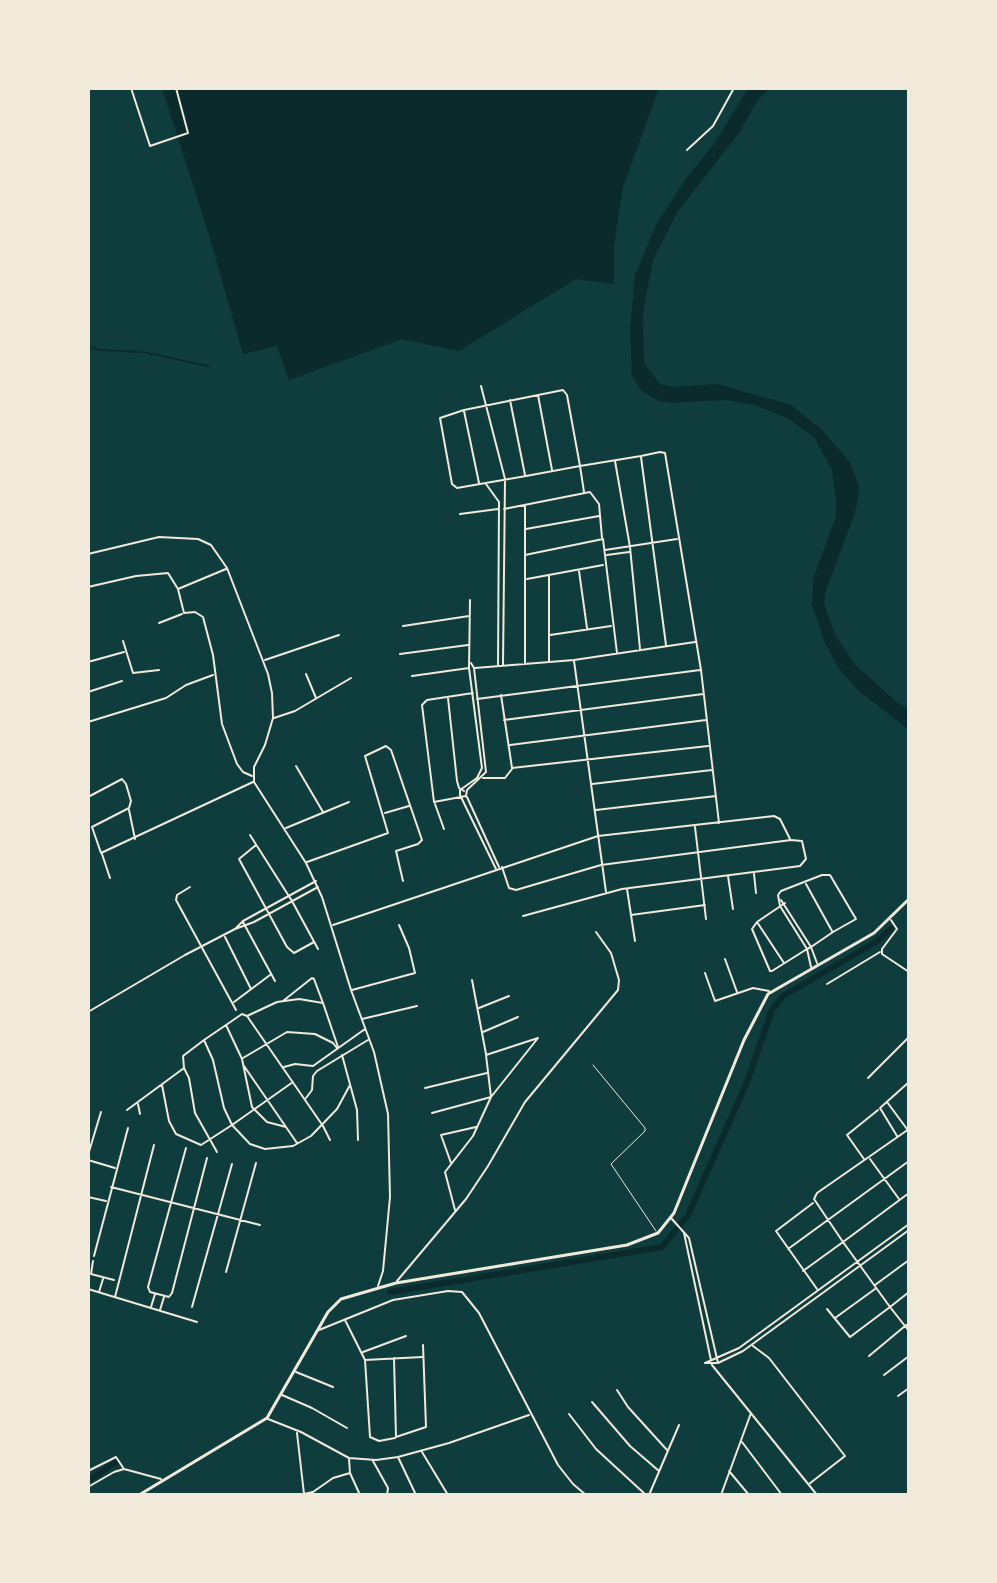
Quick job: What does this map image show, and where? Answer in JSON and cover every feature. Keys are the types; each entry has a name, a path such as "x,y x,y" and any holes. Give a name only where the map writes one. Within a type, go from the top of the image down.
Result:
{"street":[{"path":"131,88 150,146 188,133 176,88"},
{"path":"687,150 713,126 734,88"},
{"path":"481,386 505,479 500,666"},
{"path":"584,492 580,466 565,392 555,390 464,410 439,419 452,484 457,488 580,466 615,461 660,452 666,456 701,670 719,823"},
{"path":"538,395 552,472"},
{"path":"510,400 526,476"},
{"path":"464,410 480,484"},
{"path":"641,456 666,647"},
{"path":"615,461 630,550 640,650"},
{"path":"485,483 497,497 499,509 500,666"},
{"path":"504,509 584,492 590,492 595,497 617,654"},
{"path":"525,505 525,665"},
{"path":"460,514 499,509"},
{"path":"525,529 600,516"},
{"path":"88,554 159,537 198,539 211,545 227,568 272,693 273,718 254,767 254,782 316,881 379,1072 390,1130 390,1197 383,1271 378,1287"},
{"path":"525,555 603,539"},
{"path":"604,553 679,539"},
{"path":"526,580 605,565"},
{"path":"178,589 227,568"},
{"path":"579,570 587,630"},
{"path":"88,587 166,573 178,589 184,613"},
{"path":"549,575 549,663"},
{"path":"434,802 460,798 486,772 469,645 470,600"},
{"path":"159,623 184,613 195,612 203,617 213,655 227,742 243,772 254,776"},
{"path":"403,626 470,616"},
{"path":"549,635 613,626"},
{"path":"262,661 339,635"},
{"path":"123,641 133,673 159,670"},
{"path":"412,676 469,668 549,663 696,642"},
{"path":"400,654 469,645"},
{"path":"88,662 125,651"},
{"path":"574,660 606,892"},
{"path":"460,790 477,778 482,768 469,668 471,663"},
{"path":"477,699 701,670"},
{"path":"306,674 316,699"},
{"path":"88,722 166,698 186,685 214,675"},
{"path":"273,718 288,714 351,678"},
{"path":"88,692 122,681"},
{"path":"444,829 434,802 422,707 427,700 473,693"},
{"path":"504,720 704,694"},
{"path":"481,778 505,778 512,768 501,695"},
{"path":"448,697 460,798 511,889 601,865 791,840 801,840 806,859 800,866 606,892 523,916"},
{"path":"509,745 707,720"},
{"path":"306,863 386,834 389,829 365,756 386,746 391,750 422,842 396,852 403,881"},
{"path":"512,768 710,746"},
{"path":"296,766 324,813"},
{"path":"590,784 714,769"},
{"path":"88,797 122,779 131,801 129,808 135,839"},
{"path":"101,853 254,782"},
{"path":"460,790 466,794 499,868"},
{"path":"595,810 718,796"},
{"path":"285,829 349,802"},
{"path":"384,813 409,806"},
{"path":"110,878 92,827 129,808"},
{"path":"331,925 598,836 774,816 780,819 791,840"},
{"path":"695,826 706,919"},
{"path":"250,835 318,949"},
{"path":"256,845 239,859 287,947 293,953 314,942"},
{"path":"754,872 756,893"},
{"path":"728,875 733,909"},
{"path":"785,903 780,906 757,922 752,927 768,970 772,971 784,963 807,949 811,947 833,932 856,919 856,916 830,875 779,892 780,906 807,949 811,968"},
{"path":"235,929 243,921 316,881"},
{"path":"805,882 833,932"},
{"path":"190,887 177,895 176,900 236,1010"},
{"path":"88,1012 200,948 318,887"},
{"path":"626,888 635,941"},
{"path":"780,899 811,947 817,965"},
{"path":"141,1495 267,1418 336,1303 396,1283 627,1245 658,1233 671,1218 744,1040 770,992 864,940 891,919 909,899"},
{"path":"631,915 705,905"},
{"path":"827,984 881,951 897,929 891,919"},
{"path":"243,921 275,981"},
{"path":"757,922 784,963"},
{"path":"351,990 415,973 399,925"},
{"path":"396,1283 456,1211 488,1166 525,1102 618,990 619,980 611,953 596,932"},
{"path":"224,935 251,989"},
{"path":"881,951 884,957 909,972"},
{"path":"725,959 738,993"},
{"path":"705,973 715,1001 756,987 770,992"},
{"path":"232,1004 271,974"},
{"path":"282,1002 314,979 338,1048"},
{"path":"472,980 491,1097"},
{"path":"478,1008 509,996"},
{"path":"247,1016 268,1005 299,999 323,1003"},
{"path":"360,1020 417,1006"},
{"path":"217,1152 195,1113 189,1078 184,1068 184,1055 242,1014 247,1016 283,1067 330,1140"},
{"path":"482,1032 518,1017"},
{"path":"226,1025 242,1059 254,1110 275,1126 286,1127"},
{"path":"283,1067 295,1064 313,1066 365,1029"},
{"path":"242,1059 282,1033 297,1031 315,1034 338,1048"},
{"path":"868,1078 909,1037"},
{"path":"456,1211 445,1172 478,1126 491,1097 538,1038 486,1055"},
{"path":"204,1040 232,1125 250,1144 261,1149 298,1144 323,1126 350,1085"},
{"path":"305,1100 312,1090 315,1073 369,1040"},
{"path":"342,1055 357,1110 358,1140"},
{"path":"243,1066 298,1144"},
{"path":"127,1110 184,1068"},
{"path":"425,1088 488,1073"},
{"path":"162,1085 173,1132 197,1145 209,1141 293,1082"},
{"path":"865,1160 847,1135 909,1082"},
{"path":"432,1113 491,1097"},
{"path":"818,1290 776,1230 814,1202 817,1193 908,1129 887,1101"},
{"path":"138,1102 140,1114"},
{"path":"880,1108 897,1137"},
{"path":"88,1155 101,1112"},
{"path":"451,1164 441,1135 478,1126"},
{"path":"94,1256 128,1128"},
{"path":"115,1297 154,1145"},
{"path":"186,1148 148,1287 150,1292 169,1297 172,1293 207,1158"},
{"path":"869,1157 900,1200"},
{"path":"88,1160 116,1168"},
{"path":"788,1249 909,1161"},
{"path":"226,1272 256,1163"},
{"path":"192,1307 232,1164"},
{"path":"111,1187 260,1225"},
{"path":"803,1271 909,1193"},
{"path":"88,1197 107,1201"},
{"path":"814,1202 909,1331"},
{"path":"671,1218 690,1243 717,1368"},
{"path":"817,1495 717,1368 705,1363 739,1348 909,1224"},
{"path":"712,1365 751,1345 909,1230"},
{"path":"683,1232 710,1360"},
{"path":"835,1319 909,1260"},
{"path":"93,1261 91,1274 114,1280"},
{"path":"98,1293 103,1277"},
{"path":"88,1289 197,1322"},
{"path":"318,1331 393,1300 448,1291 462,1292 479,1313 558,1465 586,1495"},
{"path":"827,1309 850,1337 909,1292"},
{"path":"150,1308 155,1293"},
{"path":"159,1311 164,1295"},
{"path":"345,1320 365,1360 370,1437 379,1441 426,1427 423,1345"},
{"path":"869,1356 907,1325"},
{"path":"361,1352 406,1336"},
{"path":"751,1345 769,1358 845,1456 808,1484"},
{"path":"884,1375 909,1356"},
{"path":"365,1360 423,1357"},
{"path":"394,1358 396,1437"},
{"path":"294,1372 333,1387"},
{"path":"898,1396 909,1388"},
{"path":"617,1390 628,1407 667,1450"},
{"path":"281,1395 347,1428"},
{"path":"592,1402 618,1433 659,1471"},
{"path":"721,1495 751,1412"},
{"path":"267,1418 349,1458 373,1460 421,1451 531,1414"},
{"path":"569,1414 596,1449 648,1495 679,1425"},
{"path":"297,1430 304,1495 333,1478 350,1473"},
{"path":"742,1441 782,1495"},
{"path":"421,1451 448,1495"},
{"path":"88,1471 114,1457 118,1458 124,1469"},
{"path":"398,1457 416,1495"},
{"path":"349,1458 350,1473 359,1495"},
{"path":"373,1460 388,1488 387,1495"},
{"path":"88,1487 124,1469 165,1480"},
{"path":"729,1471 749,1495"}],"lane":[{"path":"593,1065 645,1128 611,1164 658,1233"}],"water":[{"path":"162,88 659,88 623,187 614,244 614,284 576,279 459,351 402,339 289,380 277,346 243,354"},
{"path":"748,88 770,88 757,101 739,133 678,211 653,260 643,312 644,363 660,384 672,387 717,384 791,405 822,430 849,461 859,486 858,497 824,604 835,635 856,666 909,709 909,730 859,691 840,670 824,641 812,604 813,579 836,516 832,470 814,437 787,418 755,405 724,400 659,401 642,391 632,376 630,330 635,275 656,225 685,180 714,144"}],"waterway":[{"path":"88,346 100,350 143,352 208,366"},
{"path":"390,1292 662,1247 688,1215 747,1082 772,1010 783,996 876,942 891,929"},
{"path":"88,1481 116,1462"}]}
